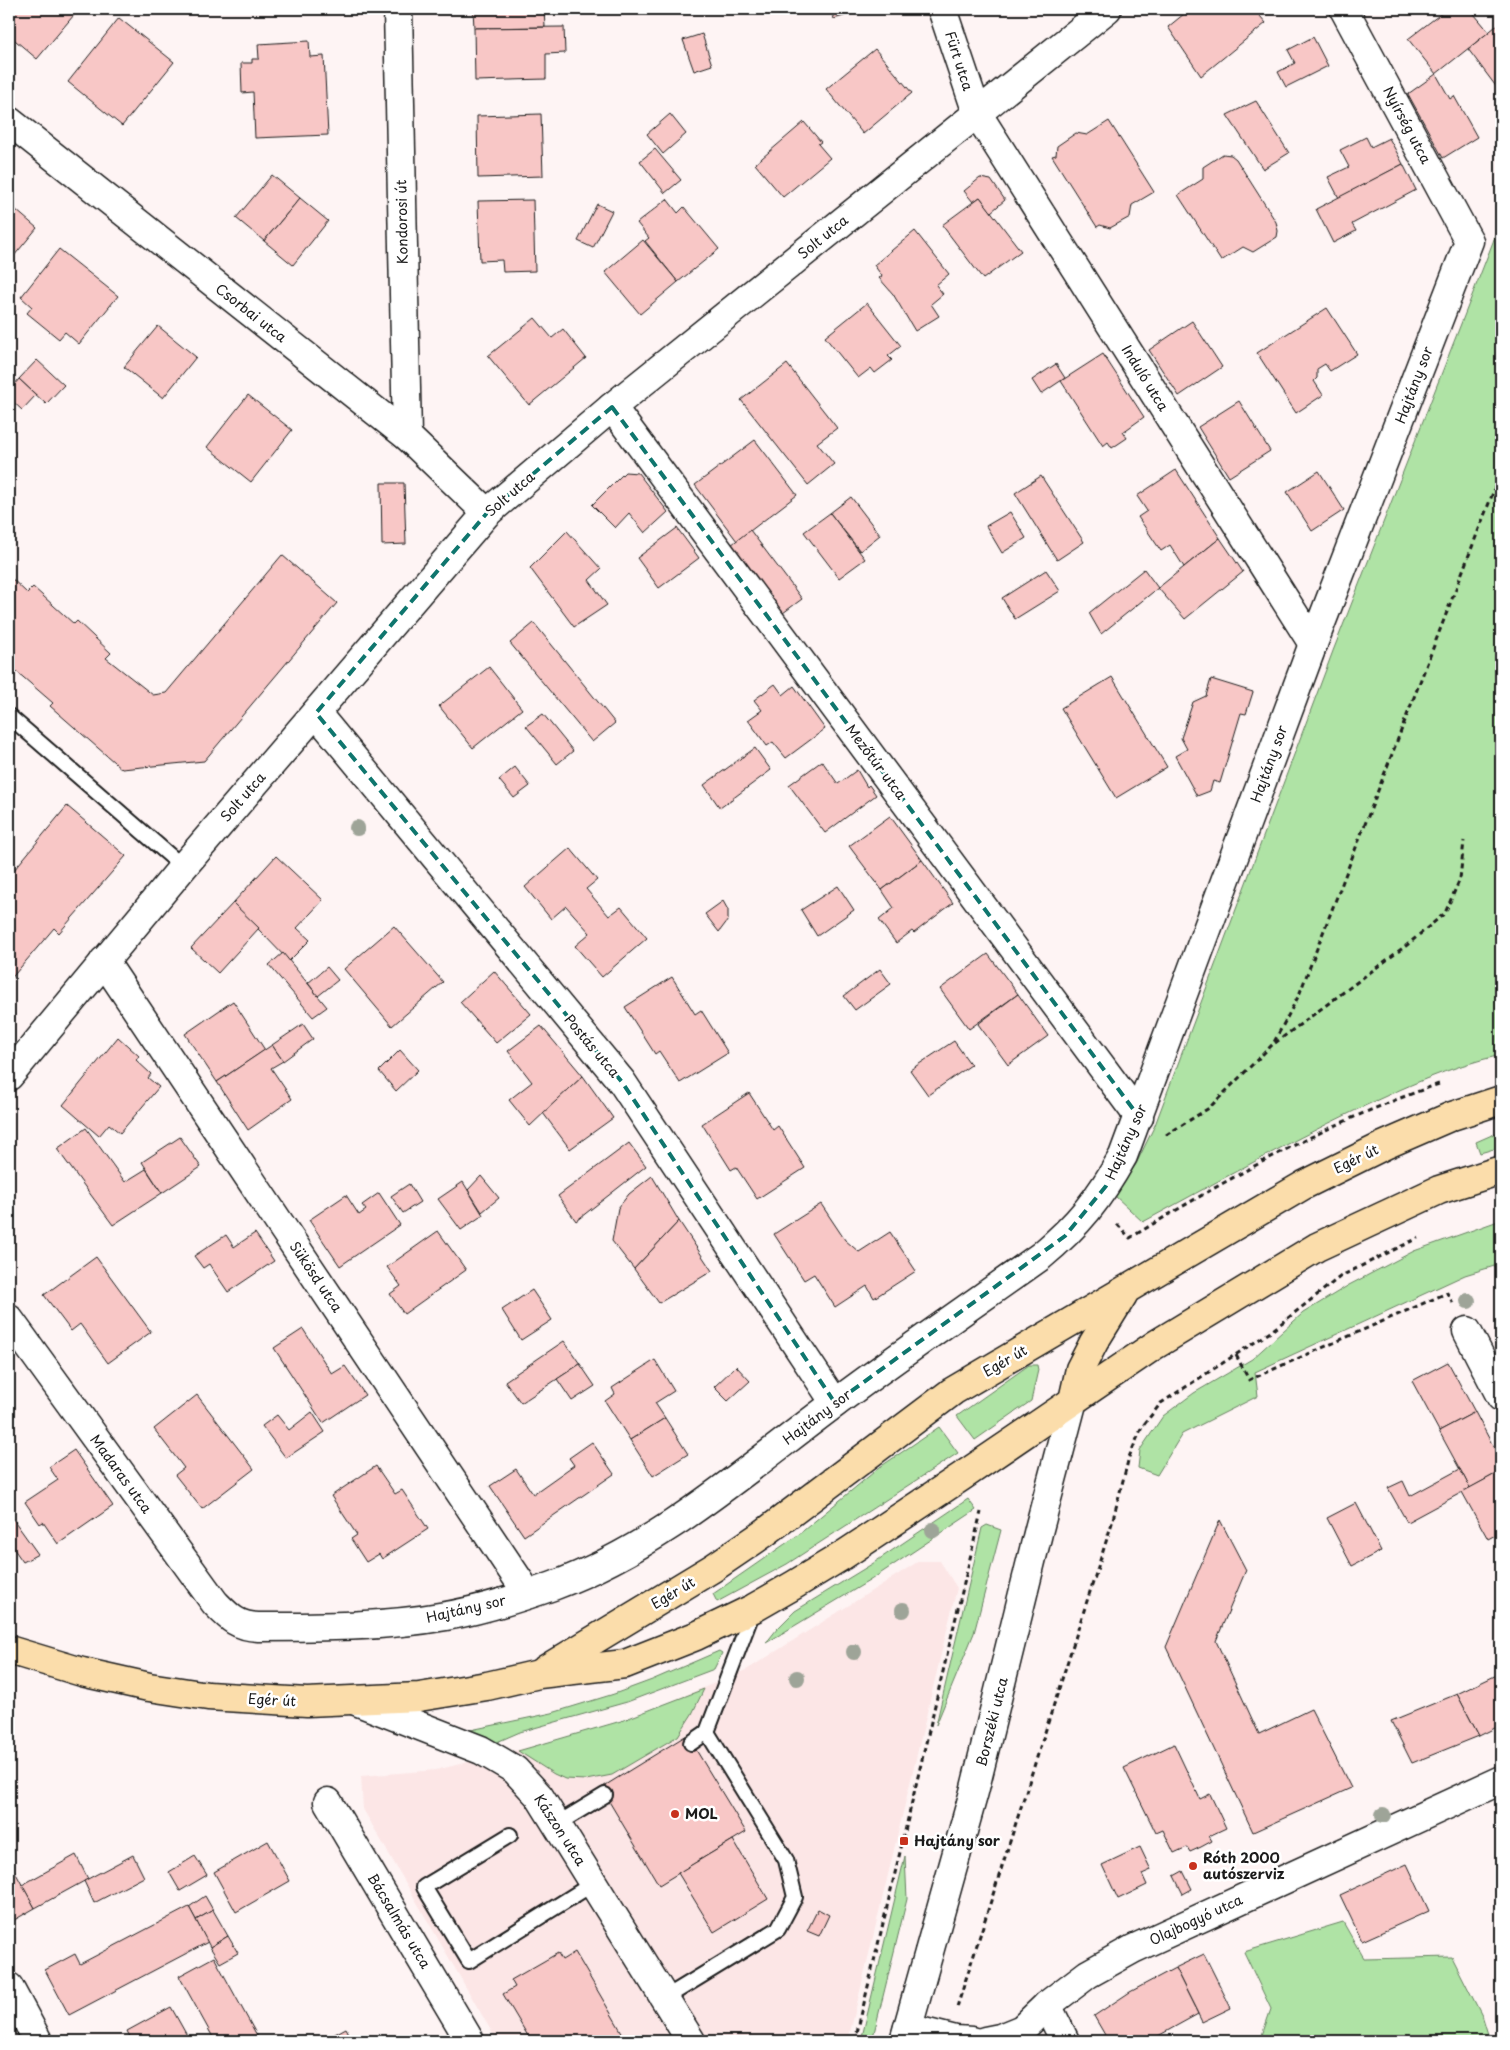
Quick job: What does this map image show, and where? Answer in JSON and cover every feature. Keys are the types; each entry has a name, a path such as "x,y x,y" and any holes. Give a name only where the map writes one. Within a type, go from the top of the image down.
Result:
{"main road":[{"name":"Egér út","path":"539,1674 749,1544 953,1391 1125,1292 1226,1229 1304,1185 1385,1145 1452,1116 1501,1100"},
{"name":"Egér út","path":"9,1650 92,1674 149,1687 208,1696 307,1702 419,1697 487,1686 539,1674 625,1664 696,1636 754,1608 842,1556 1163,1340 1318,1247 1439,1190 1501,1170"},
{"path":"1073,1400 1080,1369 1094,1342 1125,1292"}],"street":[{"name":"Kondorosi út","path":"398,9 407,436"},
{"name":"Fürt utca","path":"942,9 976,113"},
{"name":"Solt utca","path":"9,1076 182,868 487,513 612,407 1107,9"},
{"name":"Nyírség utca","path":"1344,9 1469,242"},
{"name":"Induló utca","path":"976,113 1313,644"},
{"name":"Csorbai utca","path":"9,121 407,436 487,513"},
{"name":"Hajtány sor","path":"239,1624 258,1627 300,1627 414,1621 465,1612 528,1594 569,1580 608,1562 698,1508 835,1403 1041,1256 1065,1236 1095,1202 1123,1156 1139,1117 1313,644 1469,242"},
{"name":"Mezőtúr utca","path":"612,407 1139,1117"},
{"name":"Postás utca","path":"316,713 622,1082 835,1403"},
{"name":"Sükösd utca","path":"104,961 528,1594"},
{"name":"Madaras utca","path":"9,1319 216,1603 239,1624"},
{"path":"1467,1331 1501,1398"},
{"name":"Borszéki utca","path":"906,2034 974,1792 1073,1400"},
{"name":"Kászon utca","path":"356,1701 481,1750 514,1770 539,1796 691,2041"},
{"name":"Olajbogyó utca","path":"985,2041 1000,2038 1022,2029 1046,2005 1088,1974 1133,1949 1501,1780"},
{"name":"Bácsalmás utca","path":"328,1802 470,2041"},
{"path":"9,1987 38,2041"},
{"path":"1046,2005 1065,2041"},
{"path":"906,2034 960,2040"}],"lane":[{"path":"9,716 182,868"},
{"path":"691,1743 707,1732 754,1608"},
{"path":"665,1998 778,1929 795,1897 786,1860 707,1732"},
{"path":"557,1824 605,1795"},
{"path":"510,1835 424,1887 469,1961 594,1884"}],"path":[{"path":"1273,1044 1299,995 1501,472"},
{"path":"1123,1156 1178,1129 1209,1108 1273,1044 1407,945 1445,912 1460,879 1464,841"},
{"path":"1095,1202 1130,1238 1217,1187 1328,1128 1388,1101 1441,1083"},
{"path":"960,2040 1112,1523 1129,1457 1142,1427 1161,1404 1269,1333 1312,1297 1341,1276 1420,1237"},
{"path":"1236,1355 1249,1380 1447,1292 1467,1331"},
{"path":"855,2041 981,1512"}],"highlighted area":[{"path":"612,407 1139,1117 1106,1186 1065,1236 835,1403 622,1082 316,713 487,513"}],"shaded area":[{"path":"919,1561 940,1561 957,1588 848,2041 497,2041 363,1809 361,1776 436,1770 610,1727 748,1669"}],"green space":[{"path":"1501,217 1501,1055 1463,1065 1374,1102 1275,1151 1143,1222 1115,1196 1136,1164 1155,1125 1333,651 1493,242"},
{"path":"1501,1131 1501,1147 1480,1153 1476,1142"},
{"path":"1501,1220 1501,1264 1465,1275 1255,1372 1258,1396 1182,1434 1157,1475 1138,1468 1140,1450 1163,1416 1194,1393 1252,1359 1303,1313 1349,1285 1414,1251"},
{"path":"1029,1365 1037,1365 1038,1370 1031,1401 975,1440 957,1416"},
{"path":"939,1427 958,1453 787,1564 717,1602 713,1594 798,1535 880,1467"},
{"path":"968,1499 976,1510 869,1581 766,1643 795,1611 872,1564"},
{"path":"987,1525 1001,1530 974,1633 936,1725 982,1528"},
{"path":"719,1651 722,1653 714,1669 627,1702 520,1732 497,1742 481,1738 466,1731 552,1713 614,1694"},
{"path":"704,1689 692,1714 678,1736 612,1775 586,1780 565,1779 518,1751 621,1721"},
{"path":"905,1856 907,1899 872,2041 861,2041"},
{"path":"1343,1922 1364,1959 1452,1957 1483,2018 1490,2041 1260,2041 1271,2009 1244,1952"}],"building":[{"path":"9,9 79,9 37,59 9,35"},
{"path":"473,9 544,9 545,27 474,28"},
{"path":"830,9 866,9 834,19"},
{"path":"1190,9 1254,9 1266,23 1201,76 1168,27"},
{"path":"1447,9 1470,9 1489,32 1436,74 1408,39"},
{"path":"119,18 174,62 122,126 68,82"},
{"path":"1501,22 1501,93 1468,49"},
{"path":"564,27 565,53 546,54 546,79 475,81 474,28"},
{"path":"702,34 712,65 694,71 683,40"},
{"path":"1313,37 1328,66 1286,87 1278,72 1295,63 1288,50"},
{"path":"309,41 310,57 324,56 328,135 255,138 253,92 242,93 241,63 252,63 252,59 259,59 258,44"},
{"path":"875,49 912,93 863,134 826,89"},
{"path":"1436,74 1450,99 1454,96 1477,137 1443,158 1408,94"},
{"path":"1256,101 1289,153 1263,169 1227,115"},
{"path":"541,114 543,176 478,178 477,116"},
{"path":"670,114 686,134 663,154 647,134"},
{"path":"1109,121 1154,192 1132,205 1130,217 1110,228 1100,225 1097,227 1052,156 1056,155 1057,146 1076,133 1087,135"},
{"path":"804,122 821,142 818,144 830,158 783,197 755,164"},
{"path":"1366,137 1371,147 1389,138 1403,164 1339,198 1328,177 1349,167 1340,150"},
{"path":"655,149 681,180 665,193 640,161"},
{"path":"1223,154 1231,155 1236,159 1276,222 1278,231 1277,237 1253,252 1243,247 1221,261 1178,195 1203,179 1203,167"},
{"path":"1403,164 1416,190 1352,224 1356,231 1333,243 1316,209"},
{"path":"272,175 300,198 264,241 236,218"},
{"path":"980,178 991,180 1005,200 991,212 980,197 973,202 964,191"},
{"path":"980,197 1021,251 983,279 942,225"},
{"path":"300,198 328,221 293,265 264,241"},
{"path":"667,199 678,213 684,207 719,249 678,282 645,241 649,238 637,223"},
{"path":"533,200 535,271 503,272 502,260 480,261 478,201"},
{"path":"9,204 37,228 9,262"},
{"path":"597,204 612,211 593,248 578,241"},
{"path":"915,231 949,274 936,285 943,294 931,304 939,316 915,331 893,294 879,278 882,276 874,265"},
{"path":"643,240 678,282 640,314 605,272"},
{"path":"59,249 118,296 79,344 65,332 59,339 27,313 32,307 21,297"},
{"path":"867,303 901,346 888,356 892,360 875,373 871,368 858,378 825,337"},
{"path":"1327,308 1357,354 1330,371 1325,364 1317,369 1317,378 1314,381 1323,395 1296,413 1257,353"},
{"path":"535,318 552,338 563,329 586,358 529,405 488,356"},
{"path":"1192,321 1222,367 1179,396 1149,350"},
{"path":"158,326 196,357 163,398 124,367"},
{"path":"1103,354 1144,417 1123,432 1127,438 1112,448 1108,442 1103,446 1061,381"},
{"path":"37,360 64,385 46,404 19,379"},
{"path":"787,364 837,428 817,443 834,464 808,485 741,400"},
{"path":"1056,364 1065,378 1041,394 1032,380"},
{"path":"19,379 36,395 22,410 9,398 9,391"},
{"path":"248,395 292,430 251,482 207,447"},
{"path":"1239,401 1270,451 1229,477 1198,427"},
{"path":"755,440 797,495 737,541 695,485"},
{"path":"1176,470 1220,538 1184,567 1170,545 1161,551 1138,517 1147,511 1137,496"},
{"path":"1319,471 1344,510 1312,531 1287,492"},
{"path":"625,472 638,473 668,512 645,533 629,513 615,528 592,505"},
{"path":"1041,476 1084,542 1057,560 1015,493"},
{"path":"381,483 404,483 406,544 382,545"},
{"path":"851,497 880,535 860,551 830,513"},
{"path":"1010,512 1026,538 1002,553 986,526"},
{"path":"830,513 865,559 839,578 804,532"},
{"path":"677,528 699,558 659,588 637,558"},
{"path":"750,530 802,599 783,613 731,545"},
{"path":"567,531 601,569 589,580 607,605 574,627 530,568"},
{"path":"1220,538 1243,572 1185,619 1158,588"},
{"path":"282,555 337,603 204,761 122,769 50,706 53,703 9,665 9,576 27,593 33,587 74,624 77,621 111,653 106,658 153,695 166,693"},
{"path":"1144,569 1158,588 1101,634 1089,613"},
{"path":"1046,570 1060,591 1015,619 1002,598"},
{"path":"534,623 615,723 592,742 510,643"},
{"path":"489,667 522,709 473,748 439,706"},
{"path":"1112,677 1167,767 1116,798 1061,708"},
{"path":"1211,679 1253,692 1246,714 1241,713 1220,783 1213,781 1210,791 1197,796 1175,756 1187,749 1181,738 1193,702 1206,696"},
{"path":"775,684 783,695 794,686 825,729 786,758 773,742 767,746 748,720 762,710 754,700"},
{"path":"543,714 573,751 557,764 526,726"},
{"path":"755,748 771,770 720,808 704,785"},
{"path":"822,761 838,784 857,770 867,787 869,785 876,795 825,833 789,785"},
{"path":"515,767 530,786 514,798 499,780"},
{"path":"67,806 126,856 59,933 54,928 9,981 9,876"},
{"path":"890,816 922,860 882,890 849,846"},
{"path":"570,848 597,880 586,889 609,916 621,907 647,938 602,977 575,946 590,933 566,906 551,919 525,887"},
{"path":"276,856 323,900 297,928 310,940 289,961 233,903"},
{"path":"922,860 953,903 914,933 912,931 896,943 879,920 894,908 882,890"},
{"path":"838,886 854,910 817,936 801,910"},
{"path":"723,901 728,910 728,920 719,932 705,914"},
{"path":"233,903 259,928 218,973 191,948"},
{"path":"394,926 443,982 392,1026 344,969"},
{"path":"283,953 327,1007 313,1017 269,965"},
{"path":"988,954 1018,994 969,1029 940,989"},
{"path":"327,967 338,980 318,996 308,983"},
{"path":"880,969 891,984 855,1010 844,996"},
{"path":"494,971 531,1014 496,1043 460,1002"},
{"path":"672,977 695,1014 701,1010 728,1053 680,1083 659,1051 655,1054 625,1007"},
{"path":"1018,994 1048,1036 1008,1065 978,1024"},
{"path":"233,1001 265,1050 217,1082 185,1034"},
{"path":"303,1024 313,1039 283,1061 272,1045"},
{"path":"541,1026 583,1076 530,1126 509,1100 532,1082 508,1051"},
{"path":"118,1037 139,1056 136,1060 151,1074 148,1078 159,1087 120,1133 109,1124 99,1136 63,1105"},
{"path":"954,1041 971,1065 928,1095 910,1070"},
{"path":"272,1045 283,1061 271,1068 292,1099 248,1130 217,1082"},
{"path":"400,1050 418,1070 396,1091 379,1071"},
{"path":"583,1076 613,1118 570,1149 543,1113"},
{"path":"749,1093 773,1130 778,1126 805,1168 757,1199 736,1167 731,1170 702,1124"},
{"path":"86,1128 125,1182 146,1169 162,1193 113,1225 57,1149"},
{"path":"180,1137 201,1167 162,1193 142,1162"},
{"path":"629,1143 646,1166 576,1221 558,1196"},
{"path":"481,1176 499,1198 482,1212 468,1190"},
{"path":"652,1176 679,1221 634,1269 612,1241 618,1208 629,1194"},
{"path":"463,1182 483,1215 461,1230 438,1199"},
{"path":"409,1184 420,1202 403,1213 391,1196"},
{"path":"379,1193 400,1225 340,1266 309,1220 346,1195 359,1215 366,1210 362,1205"},
{"path":"821,1204 845,1240 859,1252 890,1232 916,1271 874,1298 867,1286 835,1307 814,1274 804,1280 774,1234"},
{"path":"679,1221 712,1271 659,1303 634,1269"},
{"path":"438,1231 466,1270 404,1314 390,1294 401,1286 387,1267"},
{"path":"255,1233 274,1261 228,1292 209,1264 203,1268 194,1256 226,1235 234,1247"},
{"path":"96,1257 151,1332 108,1363 80,1324 71,1331 44,1295"},
{"path":"532,1290 552,1320 521,1340 502,1310"},
{"path":"303,1329 332,1374 345,1366 365,1395 323,1423 274,1348"},
{"path":"564,1341 580,1364 521,1403 505,1381"},
{"path":"655,1360 674,1391 655,1403 665,1418 630,1440 605,1401 615,1394 612,1388"},
{"path":"1448,1362 1475,1412 1439,1431 1412,1381"},
{"path":"580,1364 595,1386 572,1401 557,1379"},
{"path":"736,1366 750,1381 728,1401 714,1387"},
{"path":"197,1395 254,1469 202,1509 175,1475 184,1468 154,1429"},
{"path":"312,1412 325,1432 286,1458 262,1426 277,1415 289,1430"},
{"path":"1475,1412 1501,1461 1501,1471 1470,1488 1439,1431"},
{"path":"665,1418 688,1454 653,1476 630,1440"},
{"path":"592,1442 614,1474 524,1536 490,1486 516,1469 533,1494 574,1465 569,1458"},
{"path":"74,1450 113,1506 58,1544 43,1522 40,1524 25,1502 58,1480 49,1467"},
{"path":"376,1466 395,1494 402,1490 428,1529 382,1559 379,1554 366,1562 351,1539 357,1535 331,1496"},
{"path":"1460,1469 1470,1488 1407,1522 1388,1488 1403,1481 1410,1496"},
{"path":"1501,1471 1501,1532 1488,1539 1462,1492"},
{"path":"1356,1503 1381,1551 1352,1566 1327,1518"},
{"path":"13,1519 38,1554 23,1562 9,1542 9,1524"},
{"path":"1220,1520 1246,1570 1216,1641 1259,1734 1311,1709 1351,1788 1253,1832 1166,1647"},
{"path":"1501,1673 1501,1725 1479,1736 1457,1694"},
{"path":"1457,1694 1479,1736 1412,1763 1391,1721"},
{"name":"MOL","path":"687,1735 746,1832 659,1885 601,1788"},
{"path":"1174,1744 1200,1799 1210,1794 1226,1828 1209,1836 1212,1841 1190,1852 1187,1847 1174,1853 1163,1830 1156,1833 1124,1768"},
{"path":"733,1840 768,1899 714,1932 678,1873"},
{"path":"268,1841 290,1881 236,1912 214,1872"},
{"path":"1140,1847 1151,1870 1142,1874 1147,1885 1118,1899 1102,1865"},
{"path":"76,1855 88,1879 35,1908 22,1885"},
{"path":"133,1855 144,1877 94,1903 84,1881"},
{"path":"195,1856 207,1875 180,1891 169,1872"},
{"path":"9,1861 35,1908 9,1923"},
{"path":"1407,1864 1429,1911 1362,1941 1340,1895"},
{"path":"1183,1871 1192,1889 1183,1894 1174,1876"},
{"path":"205,1896 213,1910 196,1920 189,1907"},
{"path":"189,1907 208,1942 69,2015 45,1970 75,1954 80,1964"},
{"path":"818,1909 829,1915 819,1936 807,1931"},
{"path":"213,1910 228,1936 210,1947 196,1920"},
{"path":"228,1936 238,1953 220,1963 210,1947"},
{"path":"575,1952 627,2041 531,2041 503,1994 515,1987 511,1980 558,1953 562,1960"},
{"path":"1204,1954 1231,2008 1202,2022 1175,1968"},
{"path":"214,1957 260,2041 215,2041 179,1976"},
{"path":"1175,1968 1198,2014 1149,2041 1099,2041 1098,2039 1105,2035 1094,2016 1130,1992"},
{"path":"171,2007 190,2041 132,2041 127,2031"},
{"path":"346,2028 353,2041 322,2041"}],"place":[{"name":"MOL","path":"675,1814"},
{"name":"Hajtány sor","path":"904,1841"},
{"name":"Róth 2000 autószerviz","path":"1193,1866"}]}
